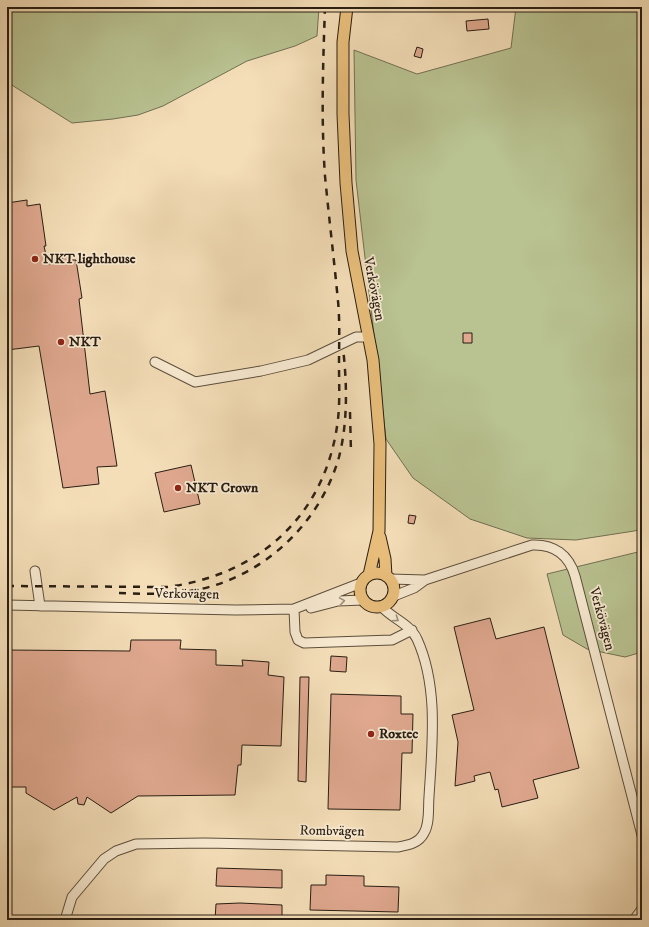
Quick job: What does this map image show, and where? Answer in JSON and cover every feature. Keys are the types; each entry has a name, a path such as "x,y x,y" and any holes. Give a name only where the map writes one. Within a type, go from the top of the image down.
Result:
{"main road":[{"name":"Verkövägen","path":"347,7 343,42 343,114 346,183 352,251 368,336 378,413 379,530 360,592 363,600"},
{"path":"379,530 388,577 394,587 394,596"},
{"name":"Verkövägen","path":"365,579 378,573 388,577"},
{"name":"Verkövägen","path":"382,607 389,603 394,596"},
{"path":"363,600 371,606 382,607"}],"street":[{"path":"155,362 195,382 261,371 308,360 356,337 368,336"},
{"name":"Verkövägen","path":"394,596 414,588 425,580 532,545 550,547 566,557 575,576 642,835"},
{"path":"35,571 40,606"},
{"name":"Verkövägen","path":"388,577 425,580"},
{"name":"Verkövägen","path":"7,605 236,610 294,609 365,579"},
{"path":"363,600 338,601 316,607 294,609 295,632 298,640 304,643 392,640 412,630 382,607"},
{"name":"Rombvägen","path":"65,920 72,898 104,859 116,851 136,844 205,843 398,847 417,841 425,832 427,825 431,766 432,715 430,691 422,652 412,630"},
{"path":"634,920 642,909"}],"green space":[{"path":"7,7 319,7 317,36 295,46 247,61 163,106 138,115 72,123 7,82"},
{"path":"516,7 642,7 642,529 634,531 576,540 527,538 470,519 413,478 386,439 356,180 354,50 417,74 511,48"},
{"path":"642,551 642,652 625,657 587,649 563,635 547,574"}],"building":[{"path":"488,19 489,29 467,31 466,21"},
{"path":"417,47 423,49 421,58 414,56"},
{"name":"NKT","path":"27,200 27,206 40,204 46,246 44,246 48,264 63,262 62,256 68,255 70,260 76,260 82,298 79,299 90,394 105,391 117,466 97,467 99,484 63,488 39,346 7,350 7,203"},
{"path":"463,333 472,333 472,343 463,343"},
{"name":"NKT Crown","path":"191,465 200,504 164,512 155,473"},
{"path":"409,515 416,516 414,524 408,523"},
{"path":"490,618 496,639 544,627 579,768 533,780 538,798 502,807 498,789 495,790 490,772 474,776 475,781 455,786 458,742 452,715 474,710 454,627"},
{"path":"131,640 181,640 180,649 216,650 216,665 243,666 242,660 269,662 268,675 284,677 281,746 242,745 241,765 238,765 235,795 138,796 111,813 87,797 84,805 78,804 77,797 54,810 26,793 26,787 7,787 7,650 130,651"},
{"path":"331,656 347,657 346,672 330,671"},
{"path":"300,677 309,677 306,782 298,781"},
{"name":"Roxtec","path":"331,694 401,696 401,714 413,714 412,753 402,753 400,810 328,809"},
{"path":"217,868 282,870 282,888 216,886"},
{"path":"326,875 364,876 364,886 399,887 398,912 310,910 311,885 326,885"},
{"path":"240,903 282,905 282,920 215,920 216,904"}],"railway":[{"path":"7,586 167,587 201,580 231,569 259,554 283,534 304,511 320,484 331,453 338,419 339,399 339,309 325,176 323,134 325,7"},
{"path":"119,593 150,594 181,592 201,589 225,582 248,571 269,558 305,523 319,503 331,480 342,444 346,402 343,348"},
{"path":"350,412 351,453"}],"place":[{"name":"NKT lighthouse","path":"35,259"},
{"name":"NKT","path":"61,342"},
{"name":"NKT Crown","path":"178,488"},
{"name":"Roxtec","path":"371,734"}]}
